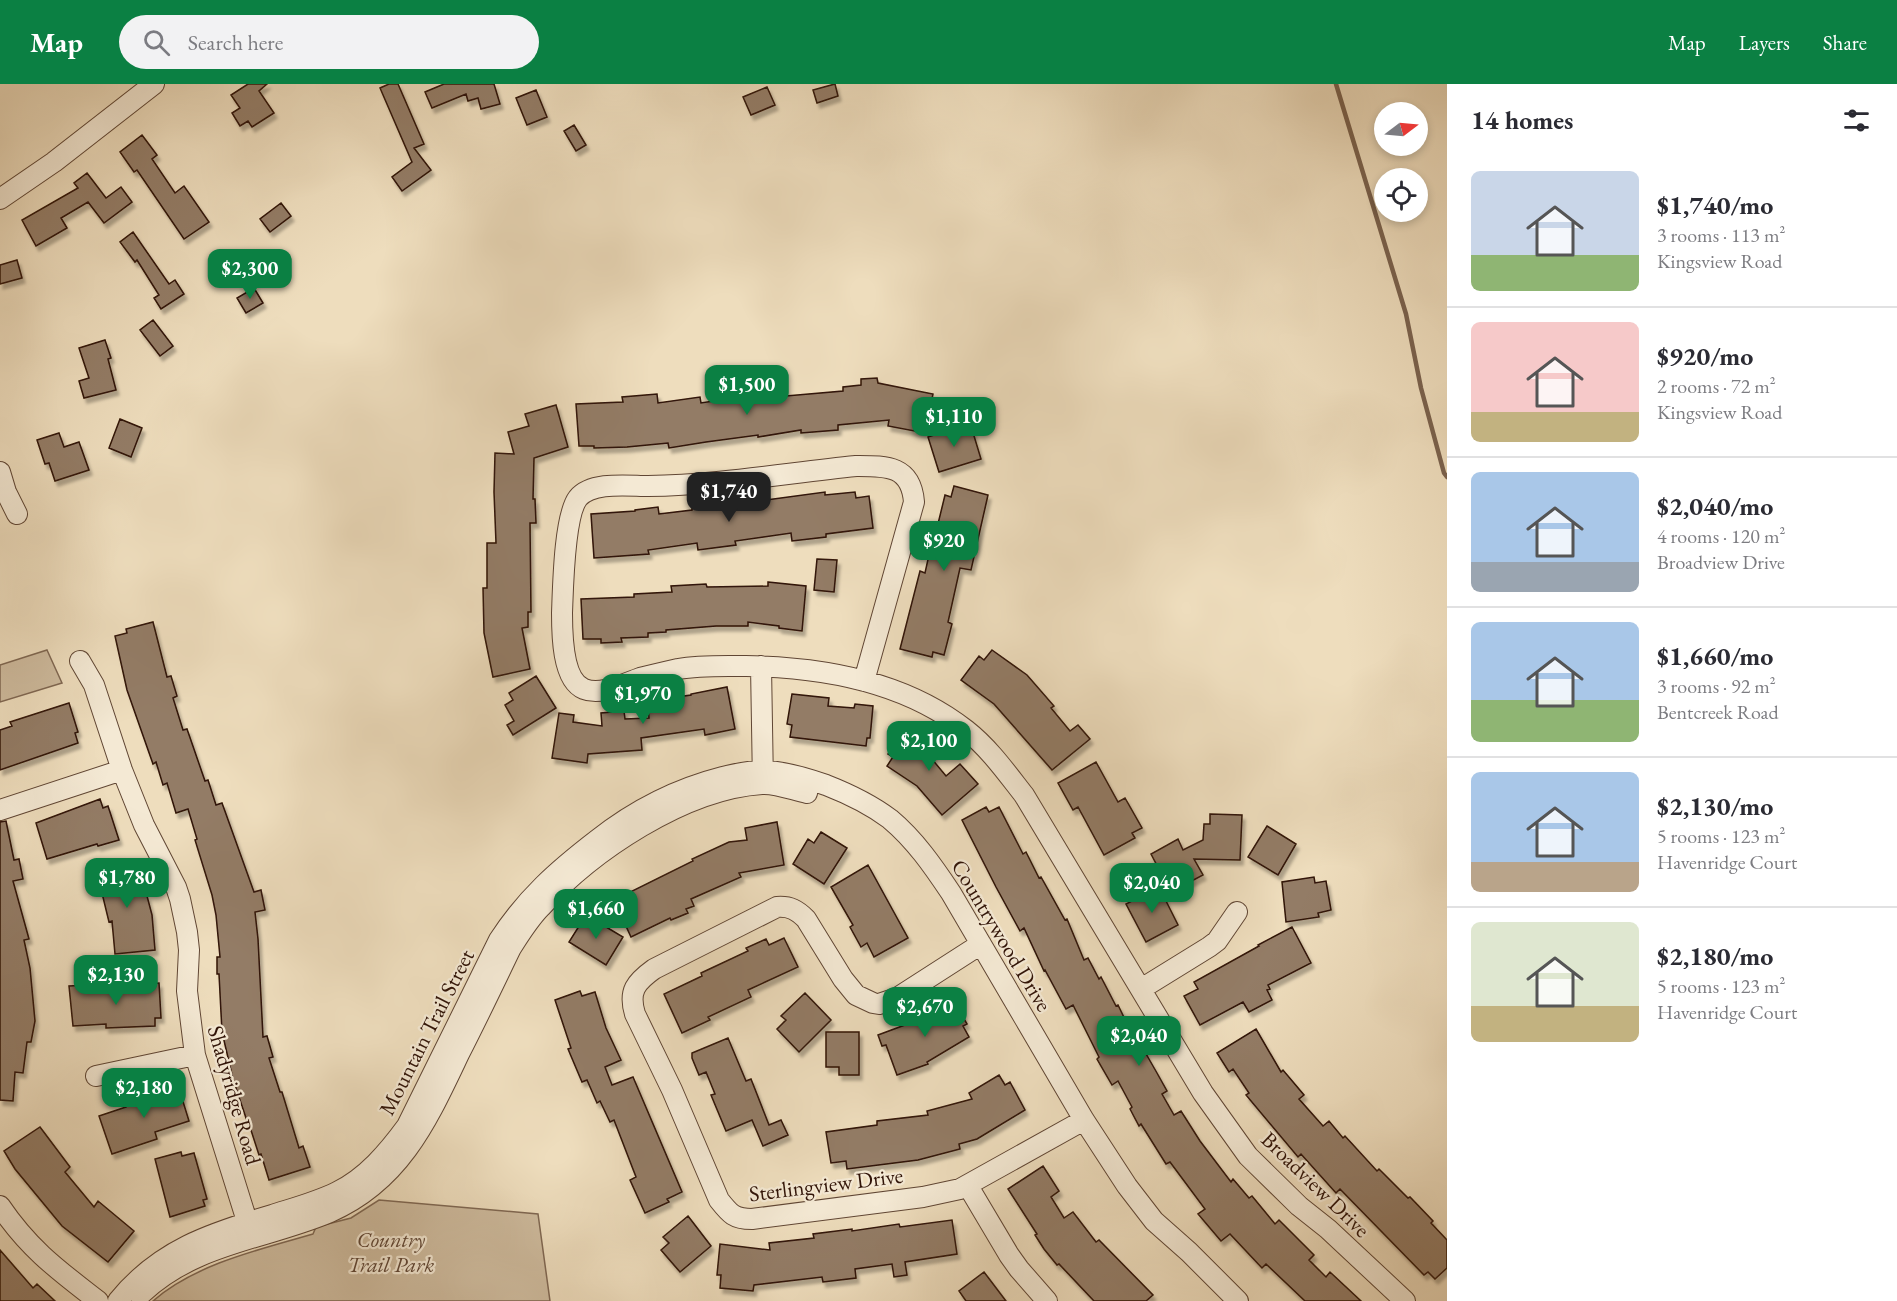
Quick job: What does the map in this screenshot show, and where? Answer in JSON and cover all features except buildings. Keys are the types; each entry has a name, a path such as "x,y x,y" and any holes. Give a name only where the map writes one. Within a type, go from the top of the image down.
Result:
{"street":[{"path":"0,199 54,162 154,84"},
{"name":"Broadview Drive","path":"864,681 914,502 913,491 904,475 897,470 888,467 856,466 728,481 648,486 615,485 585,492 578,498 571,517 563,579 562,616 566,659 572,679 579,687 587,691 605,690 678,669 709,665 812,670 864,681 900,692 937,709 967,730 990,752 1024,795 1203,1093 1248,1156 1299,1206 1328,1229 1405,1301"},
{"path":"0,472 3,492 17,514"},
{"name":"Shadyridge Road","path":"80,661 94,685 122,770 144,825 180,899 189,950 187,991 195,1055 250,1229"},
{"path":"761,666 763,777"},
{"path":"0,810 122,770"},
{"name":"Countrywood Drive","path":"763,777 840,803 867,818 891,837 917,865 976,947 1079,1123 1098,1165 1144,1228 1221,1301"},
{"name":"Mountain Trail Street","path":"118,1301 130,1285 156,1263 195,1242 317,1216 344,1204 370,1188 399,1160 420,1132 511,948 526,924 560,888 640,826 671,810 763,777"},
{"name":"Sterlingview Drive","path":"976,947 897,998 885,1003 873,1004 856,995 843,979 806,919 798,911 787,906 777,907 654,969 643,977 634,990 631,1001 635,1014 672,1090 719,1200 727,1211 737,1218 752,1219 923,1197 968,1186 1079,1123"},
{"path":"1141,989 1217,941 1237,912"},
{"path":"96,1076 195,1055"},
{"name":"Countrywood Drive","path":"1079,1123 1154,1221 1238,1301"},
{"path":"968,1186 1009,1255 1047,1301"},
{"path":"0,1206 21,1236 49,1263 98,1301"},
{"name":"Mountain Trail Street","path":"134,1301 176,1266 250,1229"}],"green space":[{"path":"47,650 62,683 0,702 0,665"},
{"name":"Country Trail Park","path":"379,1200 538,1214 550,1301 153,1301 170,1288 208,1267 313,1234 316,1227 351,1218"}],"waterway":[{"path":"1336,84 1406,314 1421,388 1447,477"}]}
